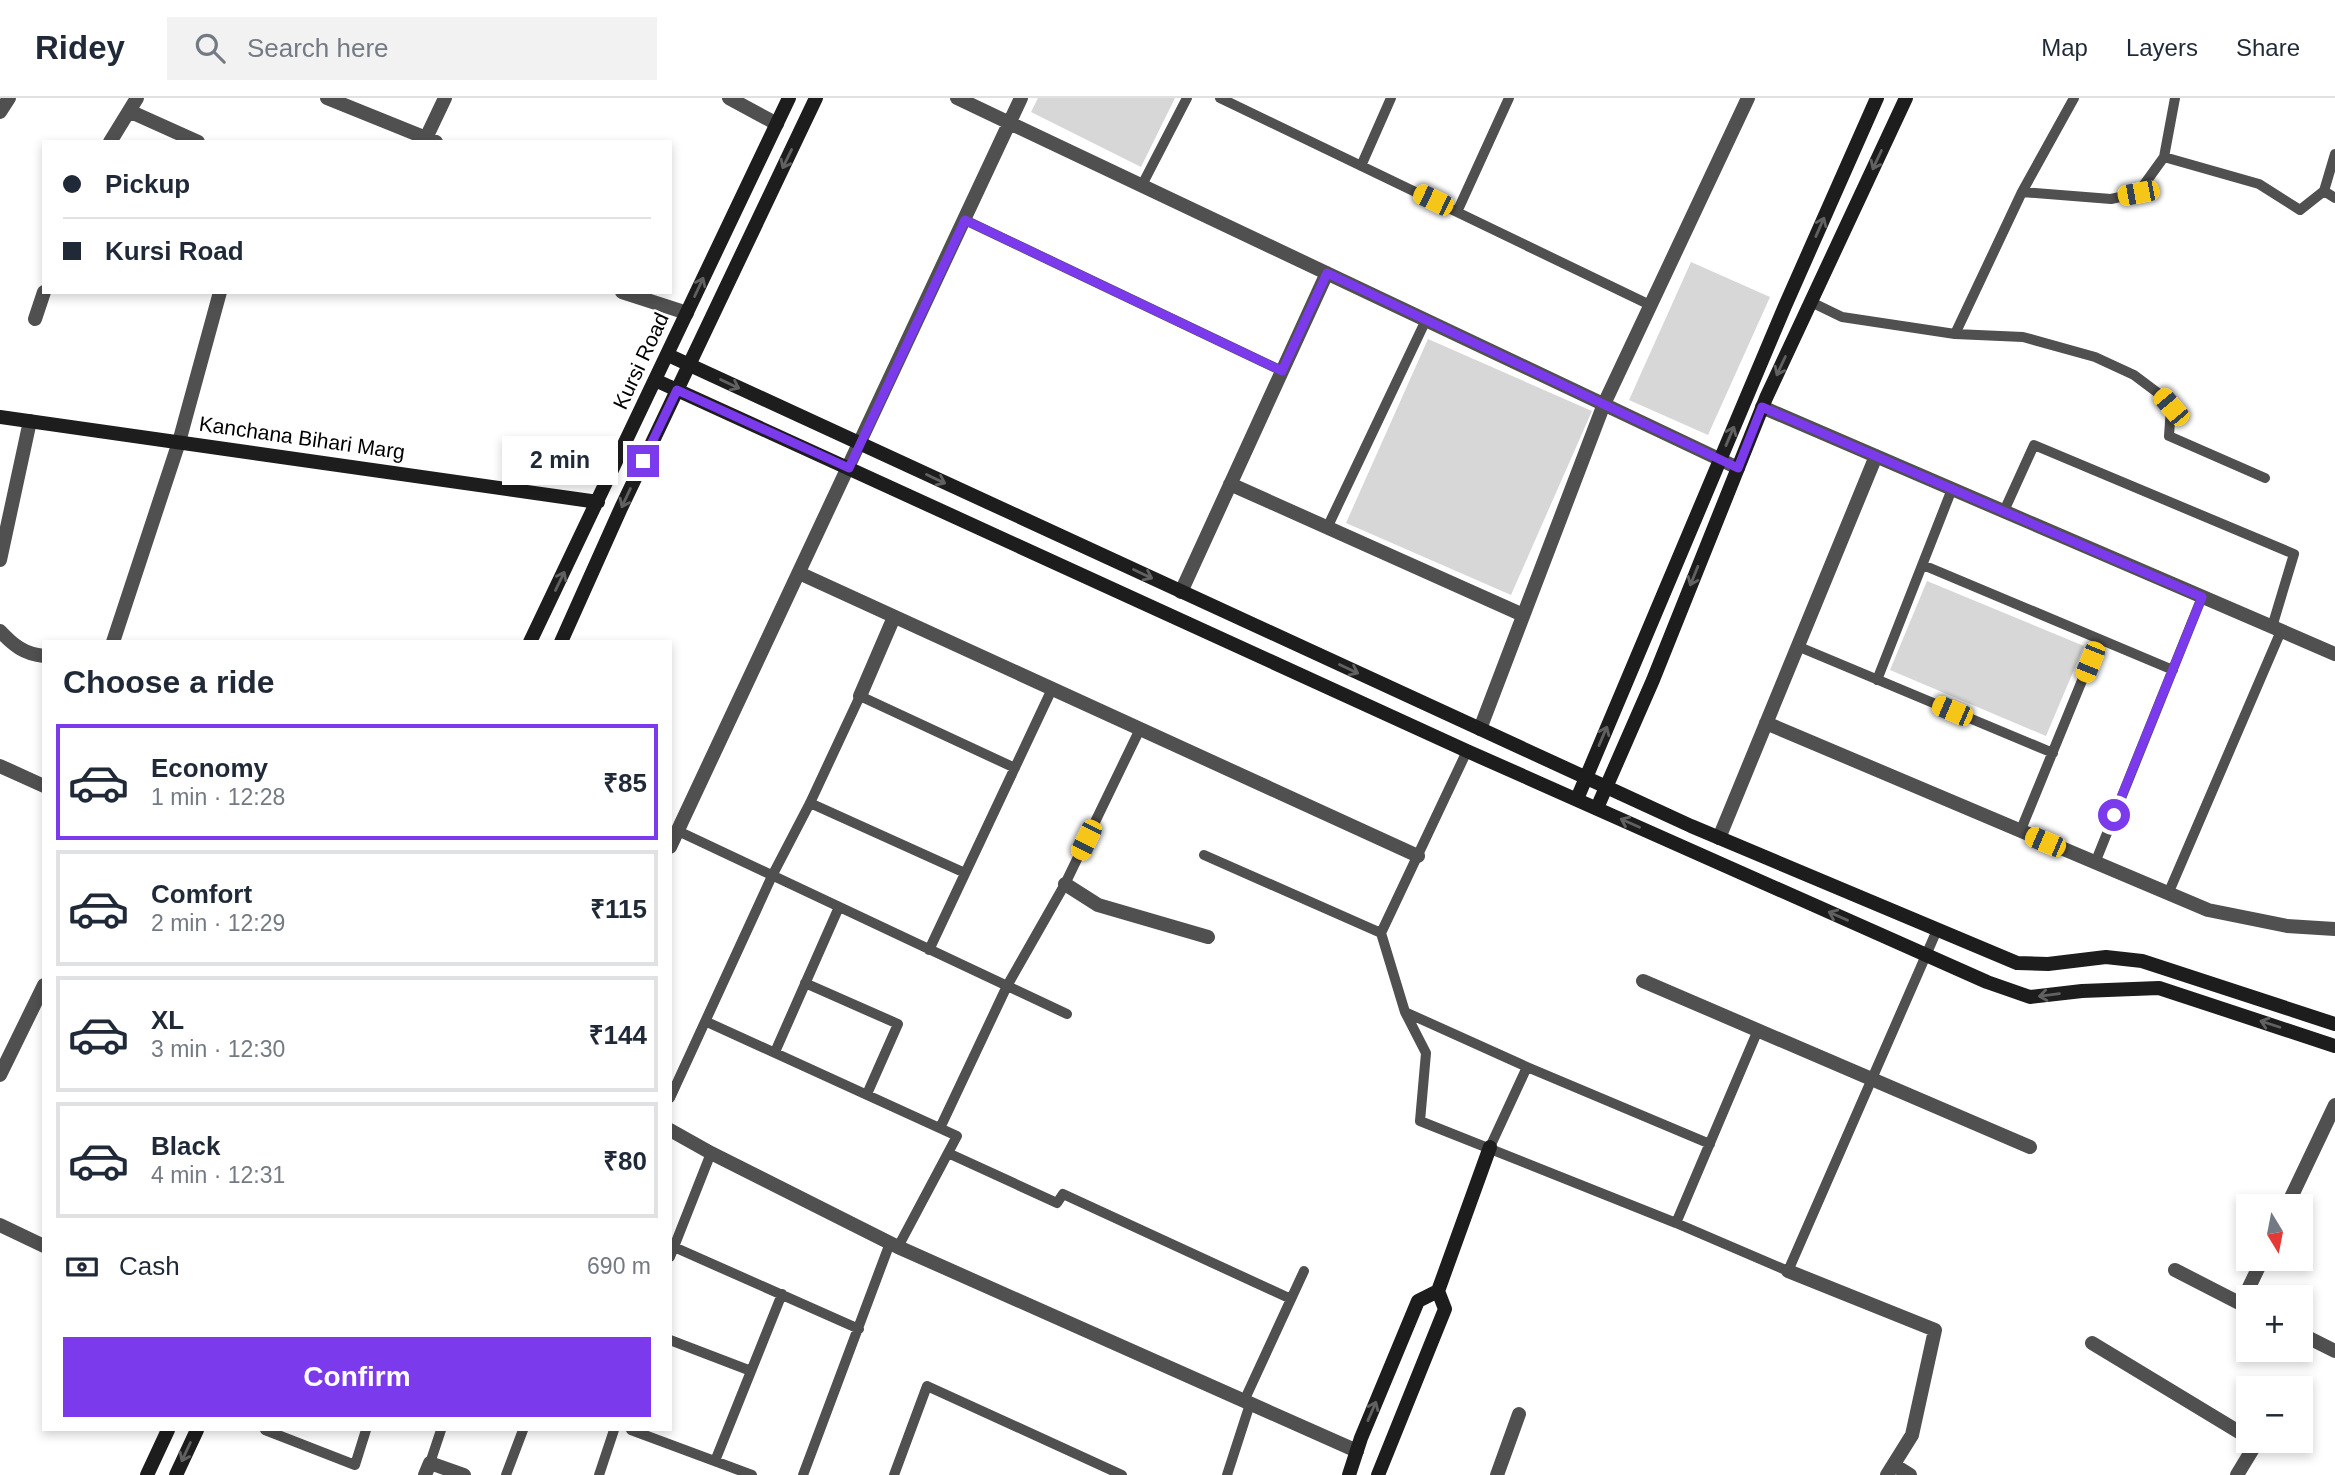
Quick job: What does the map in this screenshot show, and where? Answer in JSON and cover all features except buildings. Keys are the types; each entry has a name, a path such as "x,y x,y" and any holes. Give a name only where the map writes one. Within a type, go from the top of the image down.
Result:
{"street":[{"path":"0,112 9,98"},
{"path":"327,98 431,140 445,98"},
{"path":"729,98 777,124"},
{"name":"Kursi Road","path":"531,640 789,98"},
{"path":"562,640 816,98"},
{"path":"957,98 1738,468"},
{"path":"672,843 1021,98"},
{"path":"1480,729 1604,404 1748,98"},
{"path":"1577,799 1785,306 1877,98"},
{"path":"1597,808 1608,788 1762,407 1906,98"},
{"path":"111,140 133,104 195,140"},
{"path":"1181,592 1327,273"},
{"path":"35,319 43,294"},
{"path":"114,640 179,442 219,294"},
{"path":"628,294 687,313"},
{"path":"668,355 1608,788 1719,838 2017,963 2048,964 2106,957 2142,961 2335,1024"},
{"path":"655,380 1467,751 1987,982 2030,997 2082,991 2159,988 2335,1045"},
{"path":"1762,407 2335,654"},
{"name":"Kanchana Bihari Marg","path":"0,417 598,502"},
{"path":"0,560 30,421"},
{"path":"1719,838 1875,456"},
{"path":"1230,484 1523,615"},
{"path":"799,573 1418,856"},
{"path":"860,696 894,617"},
{"path":"0,631 15,646 31,655 42,656"},
{"path":"1766,723 2208,910 2287,926 2335,929"},
{"path":"0,766 42,785"},
{"path":"1065,884 1098,905 1209,937"},
{"path":"1643,981 2030,1147"},
{"path":"0,1075 42,989"},
{"path":"2293,1194 2335,1105"},
{"path":"672,1130 711,1153 894,1245 1357,1451"},
{"path":"1378,1475 1445,1310 1438,1291 1490,1147"},
{"path":"0,1225 42,1245"},
{"path":"2175,1270 2236,1301"},
{"path":"1788,1271 1935,1330 1912,1435 1891,1470 1910,1475"},
{"path":"1349,1475 1418,1301 1438,1291"},
{"path":"2313,1340 2335,1351"},
{"path":"2092,1343 2236,1430"},
{"path":"1497,1475 1519,1414"},
{"path":"147,1475 168,1431"},
{"path":"176,1475 197,1431"},
{"path":"2237,1475 2250,1453"},
{"path":"428,1469 464,1475"}],"lane":[{"path":"1142,185 1187,98"},
{"path":"1220,98 1650,305"},
{"path":"1361,166 1391,98"},
{"path":"1457,212 1509,98"},
{"path":"1955,334 2022,192 2074,98"},
{"path":"2022,192 2111,199 2138,193 2164,157 2175,98"},
{"path":"2164,157 2259,184 2300,210 2324,191 2335,155"},
{"path":"2324,191 2335,198"},
{"path":"965,220 1282,371"},
{"path":"1811,302 1842,317 1955,334 2023,337 2095,358 2134,375 2162,396 2171,407 2169,436 2265,478"},
{"path":"1327,528 1426,320"},
{"path":"2004,511 2034,445 2294,554 2277,629 2168,894"},
{"path":"1877,680 1952,489"},
{"path":"1923,565 2173,670"},
{"path":"2095,863 2202,597"},
{"path":"2020,832 2099,639"},
{"path":"1797,646 2053,753"},
{"path":"929,950 1052,689"},
{"path":"672,1094 772,876 860,696 1015,768"},
{"path":"940,1128 1007,986 1065,884 1140,729"},
{"path":"1467,751 1381,933 1405,1012 1426,1053 1420,1121 1490,1147 1788,1271 1937,930"},
{"path":"810,803 965,873"},
{"path":"678,831 1067,1014"},
{"path":"1204,855 1381,933"},
{"path":"775,1052 839,907"},
{"path":"805,983 898,1024 867,1094"},
{"path":"1405,1012 1710,1144"},
{"path":"707,1022 957,1136 894,1245 803,1475"},
{"path":"1676,1223 1758,1030"},
{"path":"1490,1147 1527,1067"},
{"path":"711,1153 672,1252 782,1294 859,1329"},
{"path":"947,1153 1057,1203 1063,1194 1291,1299"},
{"path":"1227,1475 1247,1403 1304,1271"},
{"path":"715,1461 782,1294"},
{"path":"672,1341 751,1371"},
{"path":"894,1475 927,1386 1122,1475"},
{"path":"268,1431 355,1465 366,1431"},
{"path":"428,1469 441,1431"},
{"path":"506,1475 523,1431"},
{"path":"599,1475 614,1431"},
{"path":"634,1431 752,1475"}],"shaded area":[{"path":"1038,98 1175,98 1141,167 1031,112"},
{"path":"1691,262 1770,297 1708,435 1629,400"},
{"path":"1428,339 1592,411 1511,595 1346,523"},
{"path":"1927,581 2084,646 2046,736 1890,670"}],"route":[{"path":"643,461 677,390 849,468 965,220 1282,371 1327,273 1738,468 1762,407 2202,597 2114,815"}]}
